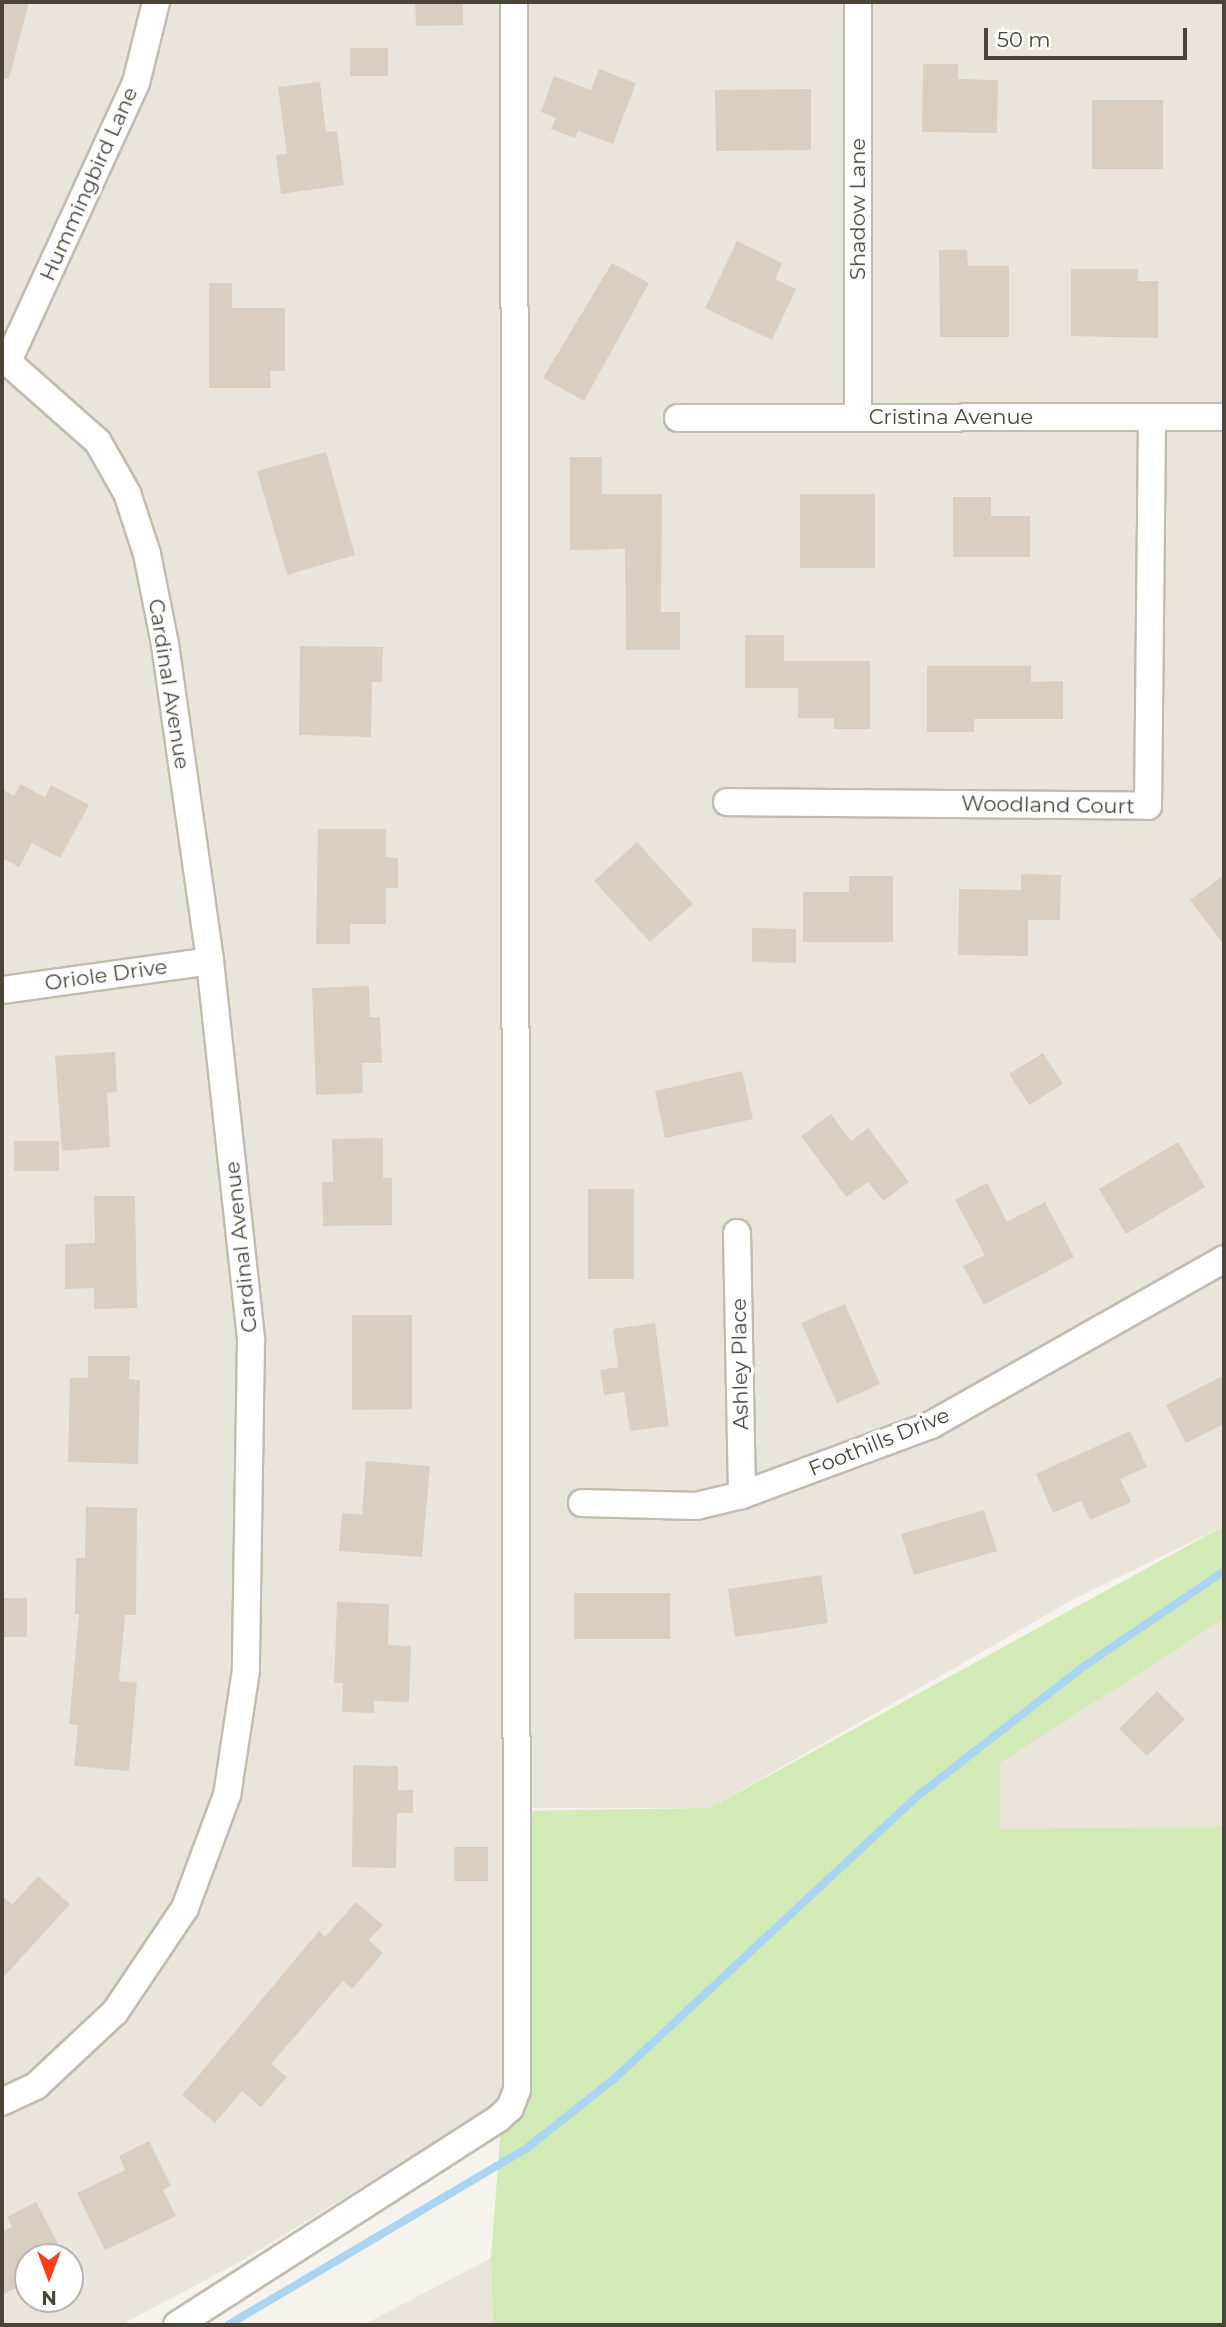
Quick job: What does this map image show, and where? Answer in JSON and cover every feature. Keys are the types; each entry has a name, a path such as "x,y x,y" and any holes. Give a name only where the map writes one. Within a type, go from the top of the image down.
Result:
{"street":[{"name":"Hummingbird Lane","path":"5,359 136,83 156,2"},
{"path":"177,2325 498,2119 510,2108 517,2090 514,2"},
{"name":"Shadow Lane","path":"858,2 858,417"},
{"name":"Cardinal Avenue","path":"2,2102 36,2086 114,2012 185,1908 228,1795 246,1670 251,1340 210,961 165,644 147,554 127,494 98,442 5,359"},
{"name":"Woodland Court","path":"727,802 1148,806 1152,417"},
{"name":"Cristina Avenue","path":"678,418 1224,417"},
{"name":"Oriole Drive","path":"2,990 210,961"},
{"name":"Ashley Place","path":"737,1233 742,1495"},
{"name":"Foothills Drive","path":"582,1503 696,1506 742,1495 931,1425 1224,1259"}],"shaded area":[{"path":"2,2 503,2 503,2100 245,2259 121,2325 2,2325"},
{"path":"528,2 1224,2 1224,1526 1074,1599 710,1808 529,1808"},
{"path":"1224,1619 1224,1826 1000,1829 1000,1763"},
{"path":"491,2258 493,2325 363,2325"}],"green space":[{"path":"1224,1526 1224,1619 1000,1763 1000,1829 1224,1826 1224,2325 493,2325 491,2258 503,2100 503,1811 710,1808"}],"building":[{"path":"2,2 29,2 9,79 2,78"},
{"path":"415,2 463,2 463,25 416,26"},
{"path":"350,48 388,48 388,76 350,76"},
{"path":"923,64 958,64 958,79 998,80 997,133 922,132"},
{"path":"599,69 636,83 613,144 578,131 575,138 551,129 556,118 541,112 554,76 591,90"},
{"path":"320,82 326,132 337,131 344,185 281,194 276,155 287,154 278,87"},
{"path":"811,89 811,150 716,151 715,90"},
{"path":"1092,100 1163,100 1163,169 1092,169"},
{"path":"737,241 782,263 775,279 796,289 772,340 705,308"},
{"path":"939,250 967,250 968,266 1009,266 1009,337 940,337"},
{"path":"612,263 649,283 584,401 543,378"},
{"path":"1071,269 1138,269 1138,281 1158,281 1158,338 1071,336"},
{"path":"209,283 232,283 232,308 285,308 285,371 270,371 271,388 209,388"},
{"path":"326,452 355,555 287,575 257,471"},
{"path":"570,457 602,457 602,494 662,494 661,612 680,612 680,650 626,650 625,549 570,550"},
{"path":"800,494 875,494 875,568 800,568"},
{"path":"953,497 991,497 991,516 1030,516 1030,557 953,557"},
{"path":"745,635 784,635 784,661 870,661 870,729 834,729 834,718 798,718 798,688 745,688"},
{"path":"300,646 383,647 382,682 372,682 371,737 299,735"},
{"path":"927,666 1031,666 1031,682 1063,681 1063,719 974,719 974,732 927,732"},
{"path":"20,784 45,797 51,785 89,805 60,858 32,843 19,867 2,858 2,789 14,796"},
{"path":"318,829 386,829 386,857 398,858 398,888 386,888 386,924 350,924 350,944 316,944"},
{"path":"637,842 693,904 650,942 594,881"},
{"path":"1021,874 1061,875 1060,920 1028,920 1028,956 958,955 959,889 1021,890"},
{"path":"1224,875 1224,945 1190,900"},
{"path":"849,876 893,876 893,942 803,942 803,892 849,892"},
{"path":"752,928 796,929 796,963 752,962"},
{"path":"369,986 370,1017 380,1017 382,1063 362,1063 363,1093 316,1095 312,988"},
{"path":"115,1052 117,1092 107,1093 110,1147 62,1151 55,1056"},
{"path":"1043,1053 1063,1084 1029,1105 1009,1074"},
{"path":"742,1071 753,1119 665,1138 655,1091"},
{"path":"831,1114 851,1141 868,1128 909,1182 883,1201 868,1182 846,1197 801,1136"},
{"path":"383,1138 383,1178 392,1178 392,1225 323,1226 322,1182 333,1182 332,1139"},
{"path":"14,1141 59,1141 59,1171 14,1171"},
{"path":"1178,1142 1205,1187 1126,1234 1099,1189"},
{"path":"987,1183 1007,1222 1045,1202 1074,1257 984,1305 963,1266 985,1255 955,1200"},
{"path":"588,1189 634,1189 634,1279 588,1279"},
{"path":"94,1196 135,1196 137,1308 94,1309 94,1288 65,1289 65,1244 95,1243"},
{"path":"845,1304 880,1384 837,1403 801,1323"},
{"path":"352,1315 412,1315 412,1409 352,1410"},
{"path":"655,1323 669,1426 630,1431 624,1392 604,1395 600,1370 618,1367 613,1329"},
{"path":"88,1356 130,1356 129,1379 140,1380 138,1464 68,1462 70,1378 88,1378"},
{"path":"1224,1375 1224,1424 1186,1443 1166,1405"},
{"path":"1130,1431 1147,1467 1120,1479 1131,1502 1090,1520 1081,1501 1053,1513 1036,1474"},
{"path":"366,1461 430,1466 422,1557 339,1551 342,1513 362,1515"},
{"path":"86,1507 137,1508 136,1615 125,1615 119,1681 137,1683 129,1771 74,1766 78,1725 69,1724 79,1614 75,1614 76,1558 85,1558"},
{"path":"984,1510 997,1551 914,1575 901,1534"},
{"path":"821,1575 828,1623 735,1637 728,1589"},
{"path":"574,1593 670,1593 670,1639 574,1639"},
{"path":"2,1598 27,1598 27,1637 2,1637"},
{"path":"337,1602 389,1604 388,1645 411,1646 409,1702 374,1701 374,1713 342,1712 343,1683 334,1683"},
{"path":"1157,1691 1185,1719 1147,1756 1119,1729"},
{"path":"353,1765 398,1766 398,1790 413,1790 413,1813 397,1813 396,1868 352,1867"},
{"path":"454,1847 488,1847 488,1881 454,1881"},
{"path":"38,1876 70,1904 2,1979 2,1895 12,1905"},
{"path":"356,1902 383,1925 369,1940 383,1953 352,1989 343,1981 271,2064 287,2077 261,2107 242,2091 215,2123 182,2095 319,1931 325,1937"},
{"path":"149,2141 171,2186 163,2190 176,2216 105,2250 77,2193 125,2170 119,2156"},
{"path":"36,2202 58,2243 14,2243 14,2289 2,2295 2,2232 12,2227 7,2217"}],"waterway":[{"path":"228,2325 527,2148 615,2078 919,1795 1080,1669 1224,1571"}]}
